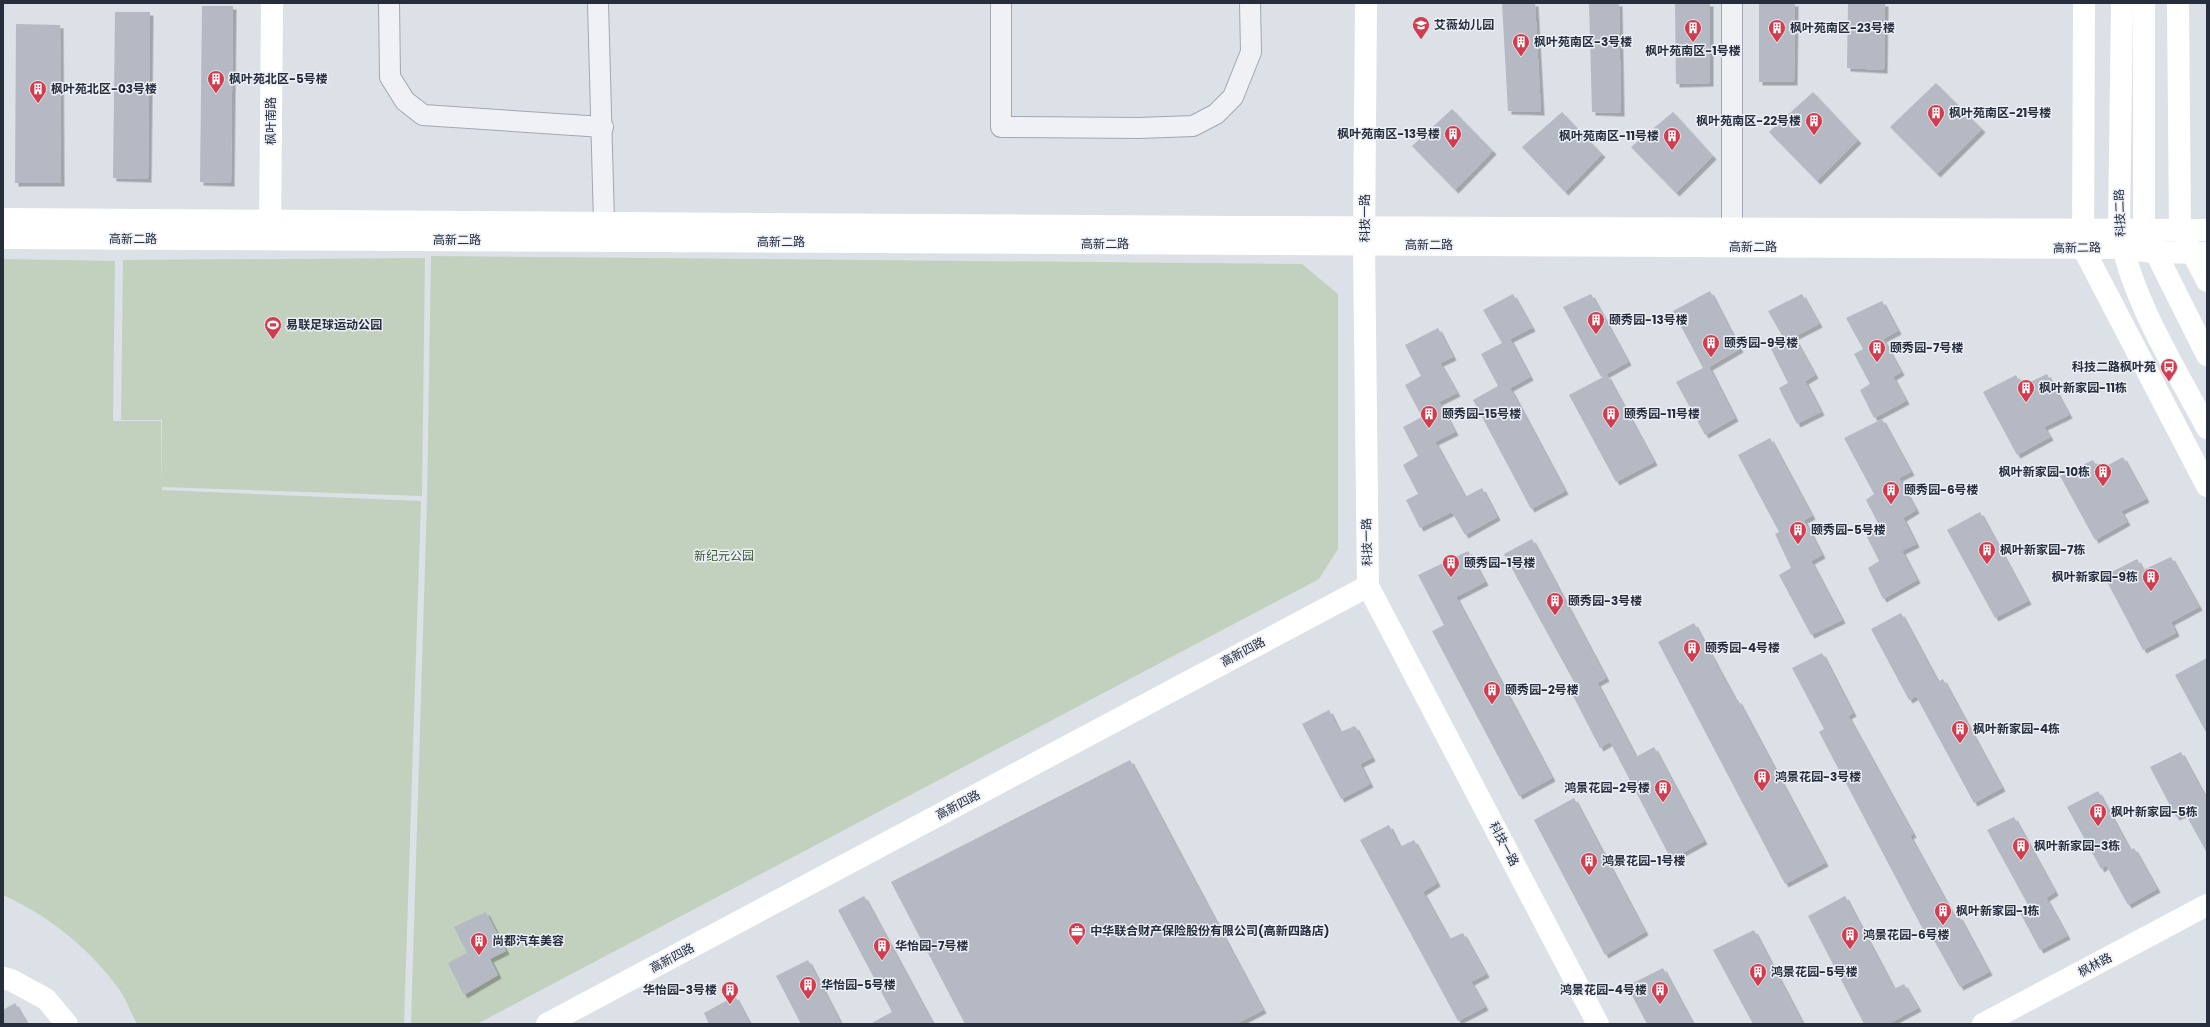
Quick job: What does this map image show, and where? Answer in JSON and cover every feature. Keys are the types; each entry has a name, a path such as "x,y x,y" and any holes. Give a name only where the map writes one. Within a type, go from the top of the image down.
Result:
{"street":[{"name":"枫叶南路","path":"270,231 272,3"},
{"path":"389,3 390,76 405,100 423,114 603,127"},
{"path":"598,3 603,127 604,223"},
{"path":"1001,3 1001,127 1139,128 1193,126 1216,114 1233,97 1251,52 1250,3"},
{"name":"科技一路","path":"1366,3 1364,236 1368,586 1598,1024"},
{"path":"1732,3 1732,238"},
{"path":"2084,3 2083,238 2207,486"},
{"name":"科技二路","path":"2122,3 2120,238 2148,317 2207,428"},
{"name":"科技二路","path":"2144,3 2144,229 2154,252 2207,355"},
{"path":"2178,3 2180,229 2200,253 2207,281"},
{"name":"高新二路","path":"3,219 270,231 1732,238 2120,238 2144,229 2207,230"},
{"name":"高新二路","path":"3,238 604,223 1364,236"},
{"name":"高新二路","path":"2120,238 2154,252 2200,253"},
{"name":"高新四路","path":"547,1024 1368,586"},
{"name":"枫林路","path":"1983,1024 2207,905"},
{"path":"3,978 11,980 46,999 67,1024"}],"green space":[{"name":"新纪元公园","path":"431,256 1302,264 1338,294 1338,549 1319,579 477,1024 411,1024 427,500"},
{"name":"易联足球运动公园","path":"425,258 422,496 162,487 162,420 121,420 123,260"},
{"path":"3,259 115,261 113,421 161,421 162,490 421,501 404,1024 137,1024 119,989 95,960 67,934 52,923 36,912 3,895"}],"building":[{"name":"枫叶苑南区-3号楼","path":"1502,3 1535,3 1541,112 1508,111"},
{"path":"1589,3 1619,3 1621,113 1592,112"},
{"name":"枫叶苑南区-1号楼","path":"1675,3 1710,3 1710,83 1676,84"},
{"name":"枫叶苑南区-23号楼","path":"1759,3 1795,3 1794,82 1759,82"},
{"path":"1848,3 1885,3 1884,70 1847,68"},
{"name":"枫叶苑北区-5号楼","path":"202,6 233,6 231,183 200,182"},
{"path":"115,12 150,12 148,179 113,178"},
{"name":"枫叶苑北区-03号楼","path":"16,24 60,25 61,183 15,183"},
{"name":"枫叶苑南区-21号楼","path":"1936,83 1982,129 1937,174 1890,127"},
{"name":"枫叶苑南区-22号楼","path":"1813,92 1858,140 1817,181 1769,132"},
{"name":"枫叶苑南区-13号楼","path":"1452,109 1493,151 1455,190 1412,146"},
{"path":"1562,112 1602,154 1565,192 1522,147"},
{"name":"枫叶苑南区-11号楼","path":"1673,112 1713,156 1676,193 1631,147"},
{"name":"颐秀园-9号楼","path":"1710,291 1740,349 1709,367 1735,418 1705,435 1676,382 1703,368 1673,311"},
{"path":"1513,294 1532,328 1510,339 1530,377 1510,388 1565,491 1531,509 1473,400 1498,386 1481,354 1502,343 1483,310"},
{"name":"颐秀园-13号楼","path":"1591,294 1628,362 1601,377 1563,307"},
{"path":"1802,294 1819,324 1794,337 1815,375 1805,381 1821,412 1797,424 1779,388 1788,383 1771,349 1785,341 1768,311"},
{"name":"颐秀园-7号楼","path":"1882,301 1898,331 1883,339 1901,372 1893,377 1906,401 1874,418 1860,390 1870,384 1854,354 1863,349 1846,318"},
{"name":"颐秀园-15号楼","path":"1438,328 1453,357 1440,363 1457,393 1439,402 1455,432 1435,442 1465,497 1482,488 1497,517 1465,535 1452,512 1420,528 1406,500 1418,494 1403,465 1418,456 1403,427 1422,417 1405,385 1421,376 1405,345"},
{"name":"枫叶新家园-11栋","path":"2047,374 2069,415 2044,427 2050,437 2017,455 1983,392 2016,375 2022,386"},
{"name":"颐秀园-11号楼","path":"1607,375 1654,462 1616,482 1569,395"},
{"name":"颐秀园-6号楼","path":"1882,419 1911,472 1899,478 1916,510 1903,518 1916,544 1902,551 1917,580 1883,599 1868,568 1879,561 1866,535 1880,527 1866,500 1874,494 1844,438"},
{"name":"颐秀园-5号楼","path":"1770,438 1812,516 1804,520 1822,555 1811,561 1842,620 1811,635 1779,575 1791,568 1775,534 1779,532 1738,455"},
{"name":"枫叶新家园-10栋","path":"2123,457 2146,499 2121,511 2127,522 2095,540 2060,476 2093,460 2099,470"},
{"name":"枫叶新家园-7栋","path":"1980,512 2028,601 1995,618 1947,530"},
{"path":"1532,539 1606,678 1597,683 1636,757 1654,747 1704,841 1671,859 1610,742 1600,748 1572,694 1579,691 1504,554"},
{"name":"颐秀园-2号楼","path":"1468,551 1485,582 1456,597 1552,778 1519,796 1432,631 1444,625 1418,575"},
{"name":"枫叶新家园-9栋","path":"2171,557 2199,607 2171,622 2176,633 2143,650 2104,576 2137,559 2143,570"},
{"name":"枫叶新家园-4栋","path":"1901,613 1938,682 1943,679 2002,788 1974,803 1916,696 1909,700 1871,629"},
{"name":"鸿景花园-3号楼","path":"1694,623 1736,701 1738,700 1825,863 1785,884 1658,642"},
{"path":"1822,653 1853,713 1848,716 1913,834 1910,836 1955,918 1959,916 1989,972 1960,987 1931,935 1927,937 1819,732 1824,729 1792,668"},
{"path":"2207,658 2207,734 2175,675"},
{"path":"1329,710 1340,732 1355,726 1372,758 1360,764 1370,784 1341,799 1302,724"},
{"path":"2181,752 2207,800 2207,853 2185,813 2176,817 2150,767"},
{"name":"中华联合财产保险股份有限公司(高新四路店)","path":"1130,760 1263,1010 1236,1024 965,1024 891,882"},
{"name":"枫叶新家园-5栋","path":"2098,791 2130,850 2134,848 2157,889 2128,905 2106,865 2101,869 2067,807"},
{"name":"鸿景花园-1号楼","path":"1574,798 1645,932 1605,955 1534,820"},
{"name":"枫叶新家园-3栋","path":"2014,817 2055,892 2046,898 2067,936 2040,950 2019,911 2028,905 1987,830"},
{"path":"1389,825 1400,847 1414,840 1437,883 1423,892 1449,939 1463,933 1486,974 1471,982 1485,1007 1458,1021 1360,840"},
{"name":"华怡园-7号楼","path":"864,896 933,1024 870,1024 892,1012 838,910"},
{"name":"鸿景花园-6号楼","path":"1845,896 1894,989 1904,984 1918,1008 1888,1024 1864,1024 1808,916"},
{"name":"尚都汽车美容","path":"486,912 506,951 490,959 498,975 464,995 448,963 467,953 454,927"},
{"name":"鸿景花园-5号楼","path":"1754,930 1803,1024 1753,1024 1713,950"},
{"name":"华怡园-5号楼","path":"808,960 841,1024 801,1024 776,976"},
{"name":"鸿景花园-4号楼","path":"1663,968 1693,1024 1647,1024 1627,986"},
{"name":"华怡园-3号楼","path":"735,996 750,1024 709,1024 704,1013"},
{"path":"15,1003 27,1024 3,1024 3,1010"}],"place":[{"name":"艾薇幼儿园","path":"1421,40"},
{"name":"枫叶苑南区-1号楼","path":"1693,43"},
{"name":"枫叶苑南区-23号楼","path":"1777,43"},
{"name":"枫叶苑南区-3号楼","path":"1521,57"},
{"name":"枫叶苑北区-5号楼","path":"216,94"},
{"name":"枫叶苑北区-03号楼","path":"38,104"},
{"name":"枫叶苑南区-21号楼","path":"1936,128"},
{"name":"枫叶苑南区-22号楼","path":"1814,136"},
{"name":"枫叶苑南区-13号楼","path":"1453,149"},
{"name":"枫叶苑南区-11号楼","path":"1672,151"},
{"name":"颐秀园-13号楼","path":"1596,335"},
{"name":"易联足球运动公园","path":"273,340"},
{"name":"颐秀园-9号楼","path":"1711,358"},
{"name":"颐秀园-7号楼","path":"1877,363"},
{"name":"科技二路枫叶苑","path":"2169,382"},
{"name":"枫叶新家园-11栋","path":"2026,403"},
{"name":"颐秀园-15号楼","path":"1429,429"},
{"name":"颐秀园-11号楼","path":"1611,429"},
{"name":"枫叶新家园-10栋","path":"2103,487"},
{"name":"颐秀园-6号楼","path":"1891,505"},
{"name":"颐秀园-5号楼","path":"1798,545"},
{"name":"枫叶新家园-7栋","path":"1987,565"},
{"name":"颐秀园-1号楼","path":"1451,578"},
{"name":"枫叶新家园-9栋","path":"2151,592"},
{"name":"颐秀园-3号楼","path":"1555,616"},
{"name":"颐秀园-4号楼","path":"1692,663"},
{"name":"颐秀园-2号楼","path":"1492,705"},
{"name":"枫叶新家园-4栋","path":"1960,744"},
{"name":"鸿景花园-3号楼","path":"1762,792"},
{"name":"鸿景花园-2号楼","path":"1663,803"},
{"name":"枫叶新家园-5栋","path":"2098,827"},
{"name":"枫叶新家园-3栋","path":"2021,861"},
{"name":"鸿景花园-1号楼","path":"1589,876"},
{"name":"枫叶新家园-1栋","path":"1943,926"},
{"name":"中华联合财产保险股份有限公司(高新四路店)","path":"1077,946"},
{"name":"鸿景花园-6号楼","path":"1850,950"},
{"name":"尚都汽车美容","path":"479,956"},
{"name":"华怡园-7号楼","path":"882,961"},
{"name":"鸿景花园-5号楼","path":"1758,987"},
{"name":"华怡园-5号楼","path":"808,1000"},
{"name":"华怡园-3号楼","path":"730,1005"},
{"name":"鸿景花园-4号楼","path":"1660,1005"}]}
